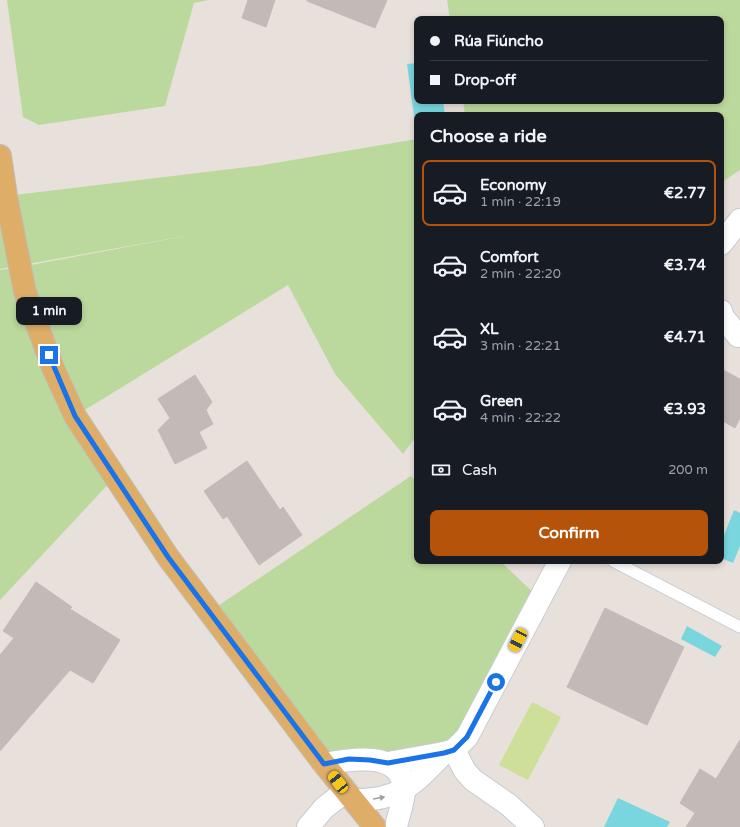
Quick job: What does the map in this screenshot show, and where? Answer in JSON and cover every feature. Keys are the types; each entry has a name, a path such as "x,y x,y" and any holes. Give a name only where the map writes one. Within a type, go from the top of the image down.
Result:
{"main road":[{"path":"0,156 6,196 25,292 54,368 75,416 168,557 324,764 375,827"}],"street":[{"path":"724,240 740,220"},
{"path":"308,827 324,808 349,796 376,799 388,796 404,789 421,777 467,737 558,564"},
{"path":"324,764 349,759 388,763 449,752"},
{"path":"449,752 473,780 509,805 533,827"},
{"path":"388,763 399,773 404,789 396,827"}],"lane":[{"path":"619,564 740,626"}],"green space":[{"path":"7,0 208,0 194,3 165,106 39,125 23,117"},
{"path":"447,0 740,0 740,170 724,181 724,112 465,112 463,104 724,104 724,16 450,16"},
{"path":"414,140 414,439 403,454 335,374 288,285 75,416 115,477 0,600 0,270 196,234 0,269 0,153 6,196 257,166"},
{"path":"411,476 414,479 414,564 503,564 539,598 454,750 324,764 209,612"},
{"path":"532,702 561,717 528,780 499,765"}],"water":[{"path":"414,63 414,104 443,104 445,112 414,112 414,116 407,64"},
{"path":"734,510 740,513 740,546 733,563 724,559 724,535"},
{"path":"687,626 722,646 715,657 681,639"},
{"path":"618,798 670,822 667,827 604,827"}],"building":[{"path":"248,0 275,0 266,27 242,18"},
{"path":"307,0 387,0 375,28"},
{"path":"724,371 740,379 740,418 735,428 724,422"},
{"path":"195,375 212,402 206,410 213,424 199,432 207,448 175,464 158,430 170,418 158,399"},
{"path":"247,461 280,510 283,507 302,535 259,565 227,516 223,519 204,491"},
{"path":"36,582 72,607 70,609 120,640 93,683 70,670 0,751 0,655 14,638 3,631"},
{"path":"605,608 684,647 647,725 567,687"},
{"path":"740,740 740,827 686,827 695,813 680,803 700,769 716,779"}],"route":[{"path":"49,355 75,416 168,557 324,764 349,759 388,763 454,750 467,737 496,682"}]}
